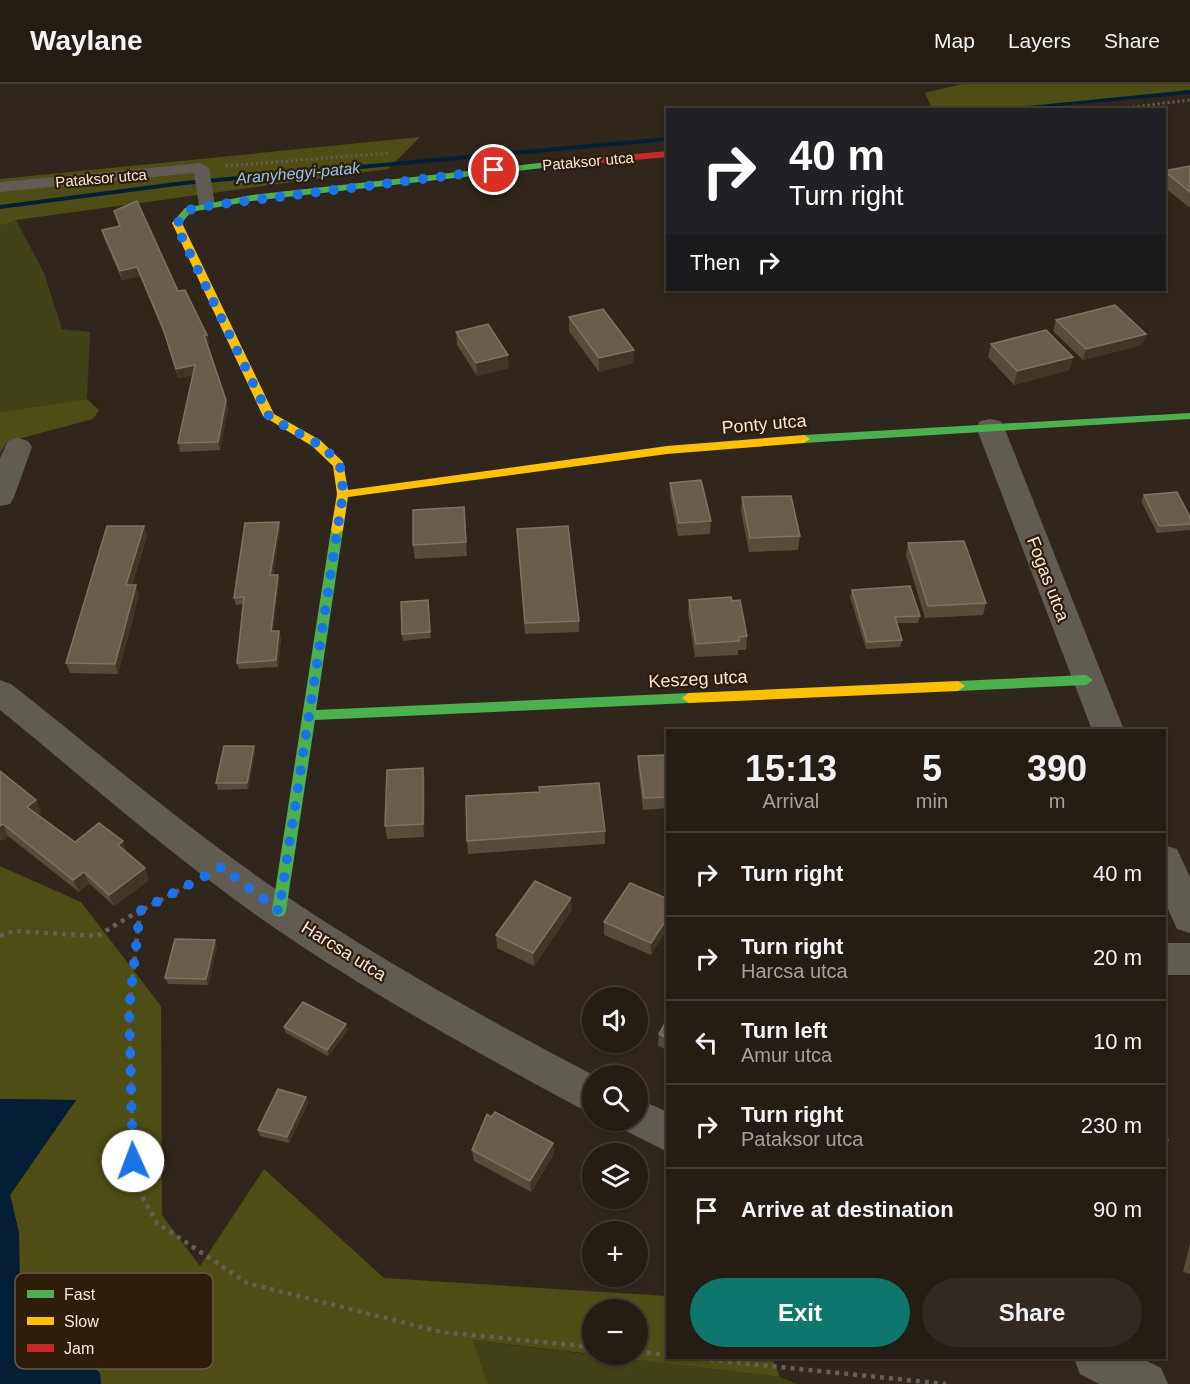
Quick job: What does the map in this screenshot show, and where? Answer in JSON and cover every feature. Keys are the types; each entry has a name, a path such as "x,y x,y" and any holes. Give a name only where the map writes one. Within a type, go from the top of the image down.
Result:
{"street":[{"name":"Pataksor utca","path":"343,494 339,466 320,444 290,431 269,416 176,225 188,210 450,174 666,154"},
{"name":"Ponty utca","path":"343,494 667,450 990,427 1190,416"},
{"name":"Fogas utca","path":"990,427 1086,680 1108,729"},
{"path":"0,497 18,447"},
{"path":"279,911 343,494"},
{"name":"Keszeg utca","path":"310,715 1086,680"},
{"name":"Harcsa utca","path":"0,692 279,911 471,1030 582,1089"},
{"path":"1166,863 1190,918"},
{"path":"1166,959 1190,959"},
{"path":"648,1122 666,1132"},
{"path":"1098,1359 1145,1384"}],"lane":[{"name":"Pataksor utca","path":"0,187 201,168 207,206"}],"path":[{"path":"1124,108 1190,100"},
{"path":"0,936 14,931 97,936 222,867"},
{"path":"140,911 129,1009 134,1182 157,1223 247,1283 441,1332 582,1346"},
{"path":"648,1353 666,1355"},
{"path":"702,1359 946,1384"}],"shaded area":[{"path":"962,84 1190,84 1190,92 1046,108 932,108 925,93"},
{"path":"420,137 388,169 16,220 0,226 0,179"},
{"path":"16,220 44,273 62,329 90,332 87,399 0,412 0,226"},
{"path":"87,399 99,410 93,419 7,442 0,453 0,412"},
{"path":"0,866 81,902 161,1006 162,1215 200,1266 264,1169 384,1278 666,1296 666,1359 772,1359 780,1377 648,1361 648,1299 582,1299 582,1353 472,1340 488,1384 101,1384 99,1373 94,1369 213,1369 213,1273 20,1273 19,1233 10,1195 76,1100 0,1099"},
{"path":"471,1340 582,1353 582,1365 648,1365 648,1361 780,1377 797,1384 488,1384"}],"water":[{"path":"0,1099 76,1100 10,1195 19,1233 20,1273 15,1273 15,1369 95,1369 100,1373 101,1384 0,1384"}],"building":[{"path":"1190,166 1190,192 1166,173 1166,171"},
{"path":"137,201 178,291 185,290 207,335 204,335 226,400 218,442 178,443 195,365 176,369 163,328 137,267 120,271 102,230 120,226 114,211"},
{"path":"1115,305 1146,334 1086,349 1056,320"},
{"path":"603,309 634,350 599,358 569,317"},
{"path":"488,324 508,355 476,363 456,332"},
{"path":"1046,330 1073,357 1017,371 991,344"},
{"path":"701,480 711,521 679,523 670,483"},
{"path":"1177,492 1190,517 1190,524 1159,526 1144,495"},
{"path":"791,496 800,536 750,538 742,497"},
{"path":"464,507 466,542 413,545 413,510"},
{"path":"279,522 270,575 278,575 271,631 279,631 276,660 237,663 244,597 234,598 245,523"},
{"path":"107,526 144,526 126,585 136,585 115,664 66,663"},
{"path":"568,526 579,621 525,623 517,529"},
{"path":"964,541 986,603 928,606 908,543"},
{"path":"910,586 920,616 895,617 902,640 867,642 852,590"},
{"path":"731,597 732,601 740,600 747,636 739,637 739,641 696,644 689,600"},
{"path":"428,600 430,632 402,634 401,602"},
{"path":"224,746 254,746 247,783 216,783"},
{"path":"666,755 666,797 644,798 638,756"},
{"path":"423,768 423,824 385,826 387,770"},
{"path":"0,771 36,800 27,807 75,842 99,823 123,841 118,845 145,868 109,895 84,872 73,880 3,824 0,826"},
{"path":"599,783 605,831 467,841 466,796 540,792 539,787"},
{"path":"535,881 571,898 533,953 496,935"},
{"path":"630,883 666,898 666,920 651,943 604,922"},
{"path":"175,939 215,940 206,979 165,978"},
{"path":"303,1002 346,1024 327,1050 284,1027"},
{"path":"666,1022 666,1037 659,1034"},
{"path":"278,1089 306,1097 287,1137 258,1130"},
{"path":"495,1112 553,1143 530,1181 472,1150 487,1114 491,1117"}],"waterway":[{"name":"Aranyhegyi-patak","path":"1012,108 1190,92"},
{"name":"Aranyhegyi-patak","path":"0,207 184,183 666,139"}],"traffic: fast":[{"path":"177,223 188,210 252,198 557,164"},
{"path":"804,439 1190,416"},
{"path":"279,911 337,530"},
{"path":"958,686 1086,680"},
{"path":"311,715 689,698"}],"traffic: slow":[{"path":"177,223 269,416 316,443 339,465 343,494 337,530"},
{"path":"343,494 667,450 804,439"},
{"path":"689,698 958,686"}],"traffic: jam":[{"path":"557,164 666,154"}],"route":[{"path":"133,1161 129,1009 140,911 222,867 279,911 343,494 339,466 320,444 290,431 269,416 226,323 176,225 179,218 188,210 252,198 494,170"}]}
